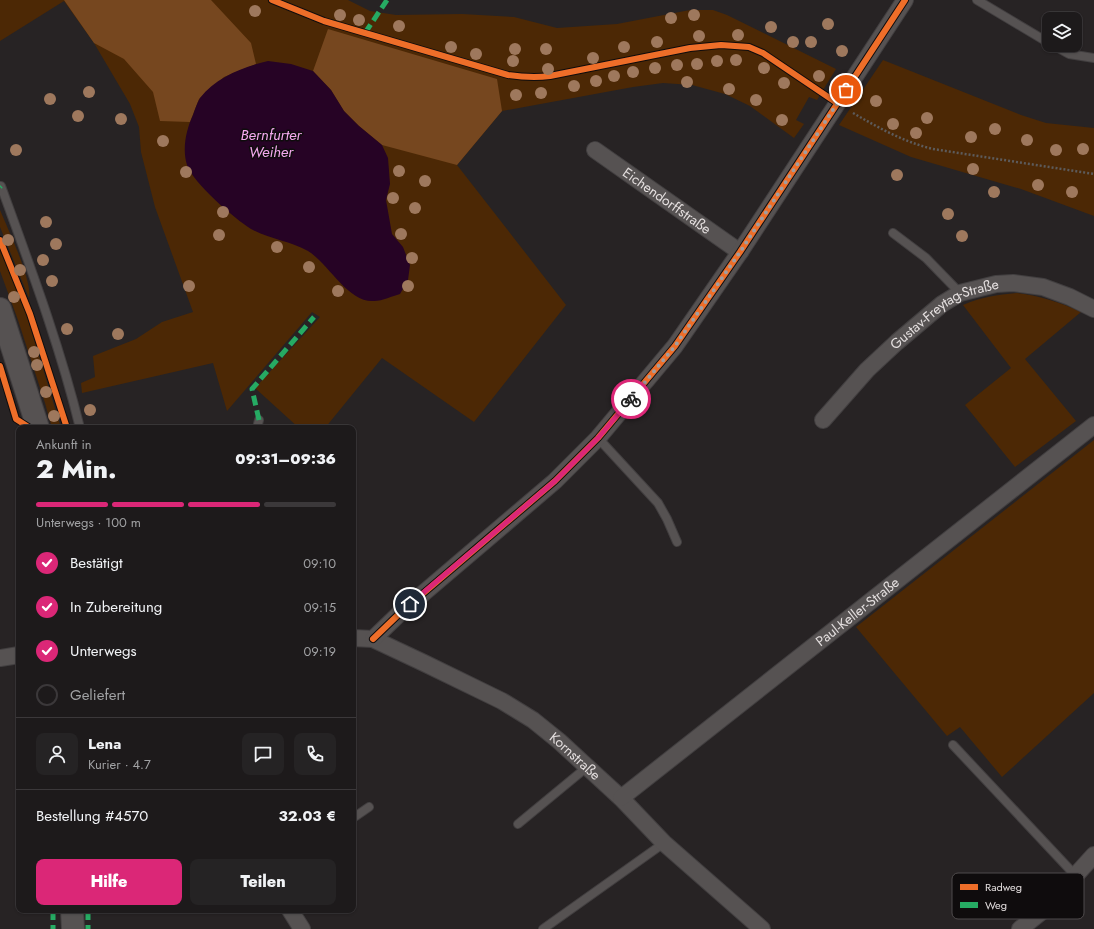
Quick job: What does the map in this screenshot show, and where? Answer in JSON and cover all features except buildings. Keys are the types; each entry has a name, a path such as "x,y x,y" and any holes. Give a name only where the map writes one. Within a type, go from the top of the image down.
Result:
{"main road":[{"path":"0,309 37,425"},
{"path":"72,913 73,929"}],"street":[{"path":"373,639 399,614 538,496 598,438 675,346 740,252 905,0"},
{"name":"Eichendorffstraße","path":"595,150 740,252"},
{"name":"Gustav-Freytag-Straße","path":"823,420 867,370 897,342 942,304 960,293 996,284 1013,283 1043,287 1070,297 1094,309"},
{"name":"Paul-Keller-Straße","path":"621,798 1094,425"},
{"name":"Kornstraße","path":"356,638 373,639 455,677 502,701 532,720 588,767 621,798 664,843 762,929"},
{"path":"0,658 16,656"},
{"path":"1077,873 1094,855"},
{"path":"292,913 302,929"},
{"path":"1020,929 1032,919"}],"lane":[{"path":"978,0 1042,39"},
{"path":"1065,52 1069,54 1094,58"},
{"path":"1,186 56,344 79,425"},
{"path":"892,233 926,258 960,293"},
{"path":"598,438 658,503 668,519 677,542"},
{"path":"953,745 1073,873"},
{"path":"518,824 588,767"},
{"path":"356,816 369,808"},
{"path":"542,929 664,843"}],"path":[{"path":"837,103 880,128 916,145 933,149 1094,174"}],"shaded area":[{"path":"0,0 348,0 370,11 396,15 462,14 514,17 557,28 617,24 690,10 713,10 727,15 836,69 817,100 809,97 796,120 804,124 794,138 750,106 725,94 692,85 663,83 633,87 502,111 457,165 566,305 474,422 382,358 327,425 296,425 255,388 320,317 312,312 227,411 213,363 82,393 81,383 95,377 93,356 136,339 162,322 193,312 155,207 141,152 139,127 130,104 94,43 64,1 0,41"},
{"path":"64,0 211,0 251,43 256,64 224,77 199,99 190,122 160,121 153,92 124,59 94,43"},
{"path":"328,29 497,79 502,111 457,165 382,145 344,111 331,90 313,71"},
{"path":"883,60 1021,115 1046,123 1094,128 1094,216 1021,189 911,157 839,125"},
{"path":"0,210 27,280 29,298 0,227"},
{"path":"0,248 25,310 60,425 51,425 18,320 0,271"},
{"path":"1017,293 1050,300 1081,312 1025,359 1076,421 1015,467 965,405 1011,368 963,305 989,297"},
{"path":"1094,440 1094,693 1002,777 960,727 947,736 856,627"}],"water":[{"name":"Bernfurter Weiher","path":"268,61 291,64 313,71 331,90 344,111 382,145 388,158 390,184 386,200 392,234 403,247 410,265 408,280 400,294 377,301 365,300 356,296 339,282 316,257 308,251 265,235 244,224 215,200 191,173 187,165 185,146 187,133 200,98 214,84 231,74 249,66"}],"marked path":[{"path":"365,33 387,0"},
{"path":"259,420 252,389 314,317"},
{"path":"53,913 53,929"},
{"path":"88,913 88,929"}],"cycle path":[{"path":"272,0 324,21 508,75 518,76 550,76 690,48 721,45 749,47 763,53 837,103"},
{"path":"373,639 399,614 555,481 598,438 675,346 740,252 905,0"},
{"path":"0,240 30,314 66,425"},
{"path":"0,366 16,419 25,425"}],"way so far":[{"path":"631,399 675,346 740,252 846,90"}],"route":[{"path":"410,604 555,481 598,438 631,399"}]}
